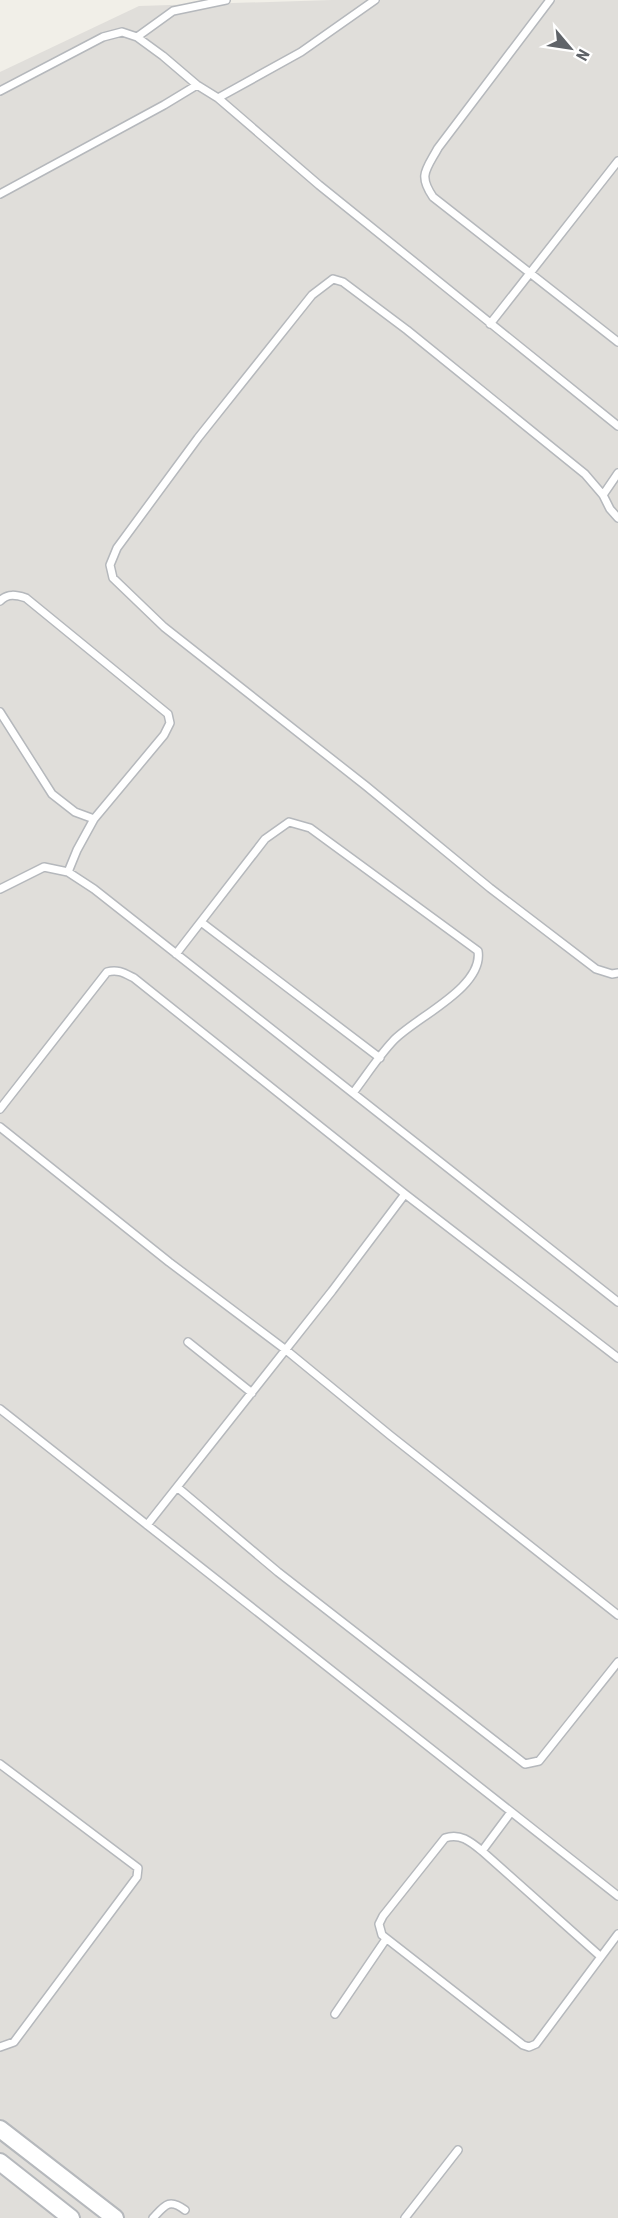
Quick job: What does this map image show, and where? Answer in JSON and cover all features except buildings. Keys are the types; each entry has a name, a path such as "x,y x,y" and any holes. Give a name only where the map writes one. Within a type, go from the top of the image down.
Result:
{"street":[{"path":"0,2128 115,2218"},
{"path":"0,2162 71,2218"}],"lane":[{"path":"137,37 173,11 226,0"},
{"path":"218,98 301,52 375,0"},
{"path":"550,0 438,148 426,170 424,184 433,197 618,342"},
{"path":"0,91 103,37 122,32 137,37 197,85 218,98 320,185 618,426"},
{"path":"0,194 197,85"},
{"path":"490,324 618,161"},
{"path":"618,518 610,510 603,495 585,474 407,330 343,282 333,279 312,295 198,438 117,548 110,565 113,578 121,587 164,627 235,685 366,786 489,888 596,969 618,974"},
{"path":"603,495 618,473"},
{"path":"0,601 5,596 13,595 26,598 168,714 170,723 164,735 94,819 68,872"},
{"path":"0,712 52,794 75,812 94,819"},
{"path":"176,954 265,839 289,822 310,828 478,951 479,959 468,981 440,1006 414,1023 393,1041 353,1093"},
{"path":"0,889 44,867 68,872 94,889 618,1302"},
{"path":"201,921 380,1058"},
{"path":"0,1109 107,972 115,970 134,978 405,1194 618,1358"},
{"path":"0,1127 169,1262 286,1350 618,1615"},
{"path":"147,1525 286,1350 405,1194"},
{"path":"188,1342 252,1393"},
{"path":"0,1409 618,1896"},
{"path":"177,1486 278,1572 525,1764 539,1761 618,1662"},
{"path":"0,1764 138,1868 137,1877 14,2042 0,2047"},
{"path":"482,1851 511,1812"},
{"path":"600,1956 469,1840 453,1836 445,1838 383,1916 379,1929 386,1939 523,2045 529,2047 536,2044 618,1934"},
{"path":"335,2014 386,1939"},
{"path":"405,2218 458,2150"},
{"path":"153,2218 170,2203 175,2203 185,2210"}],"shaded area":[{"path":"332,0 618,0 618,2218 0,2218 0,72 139,6"}]}
